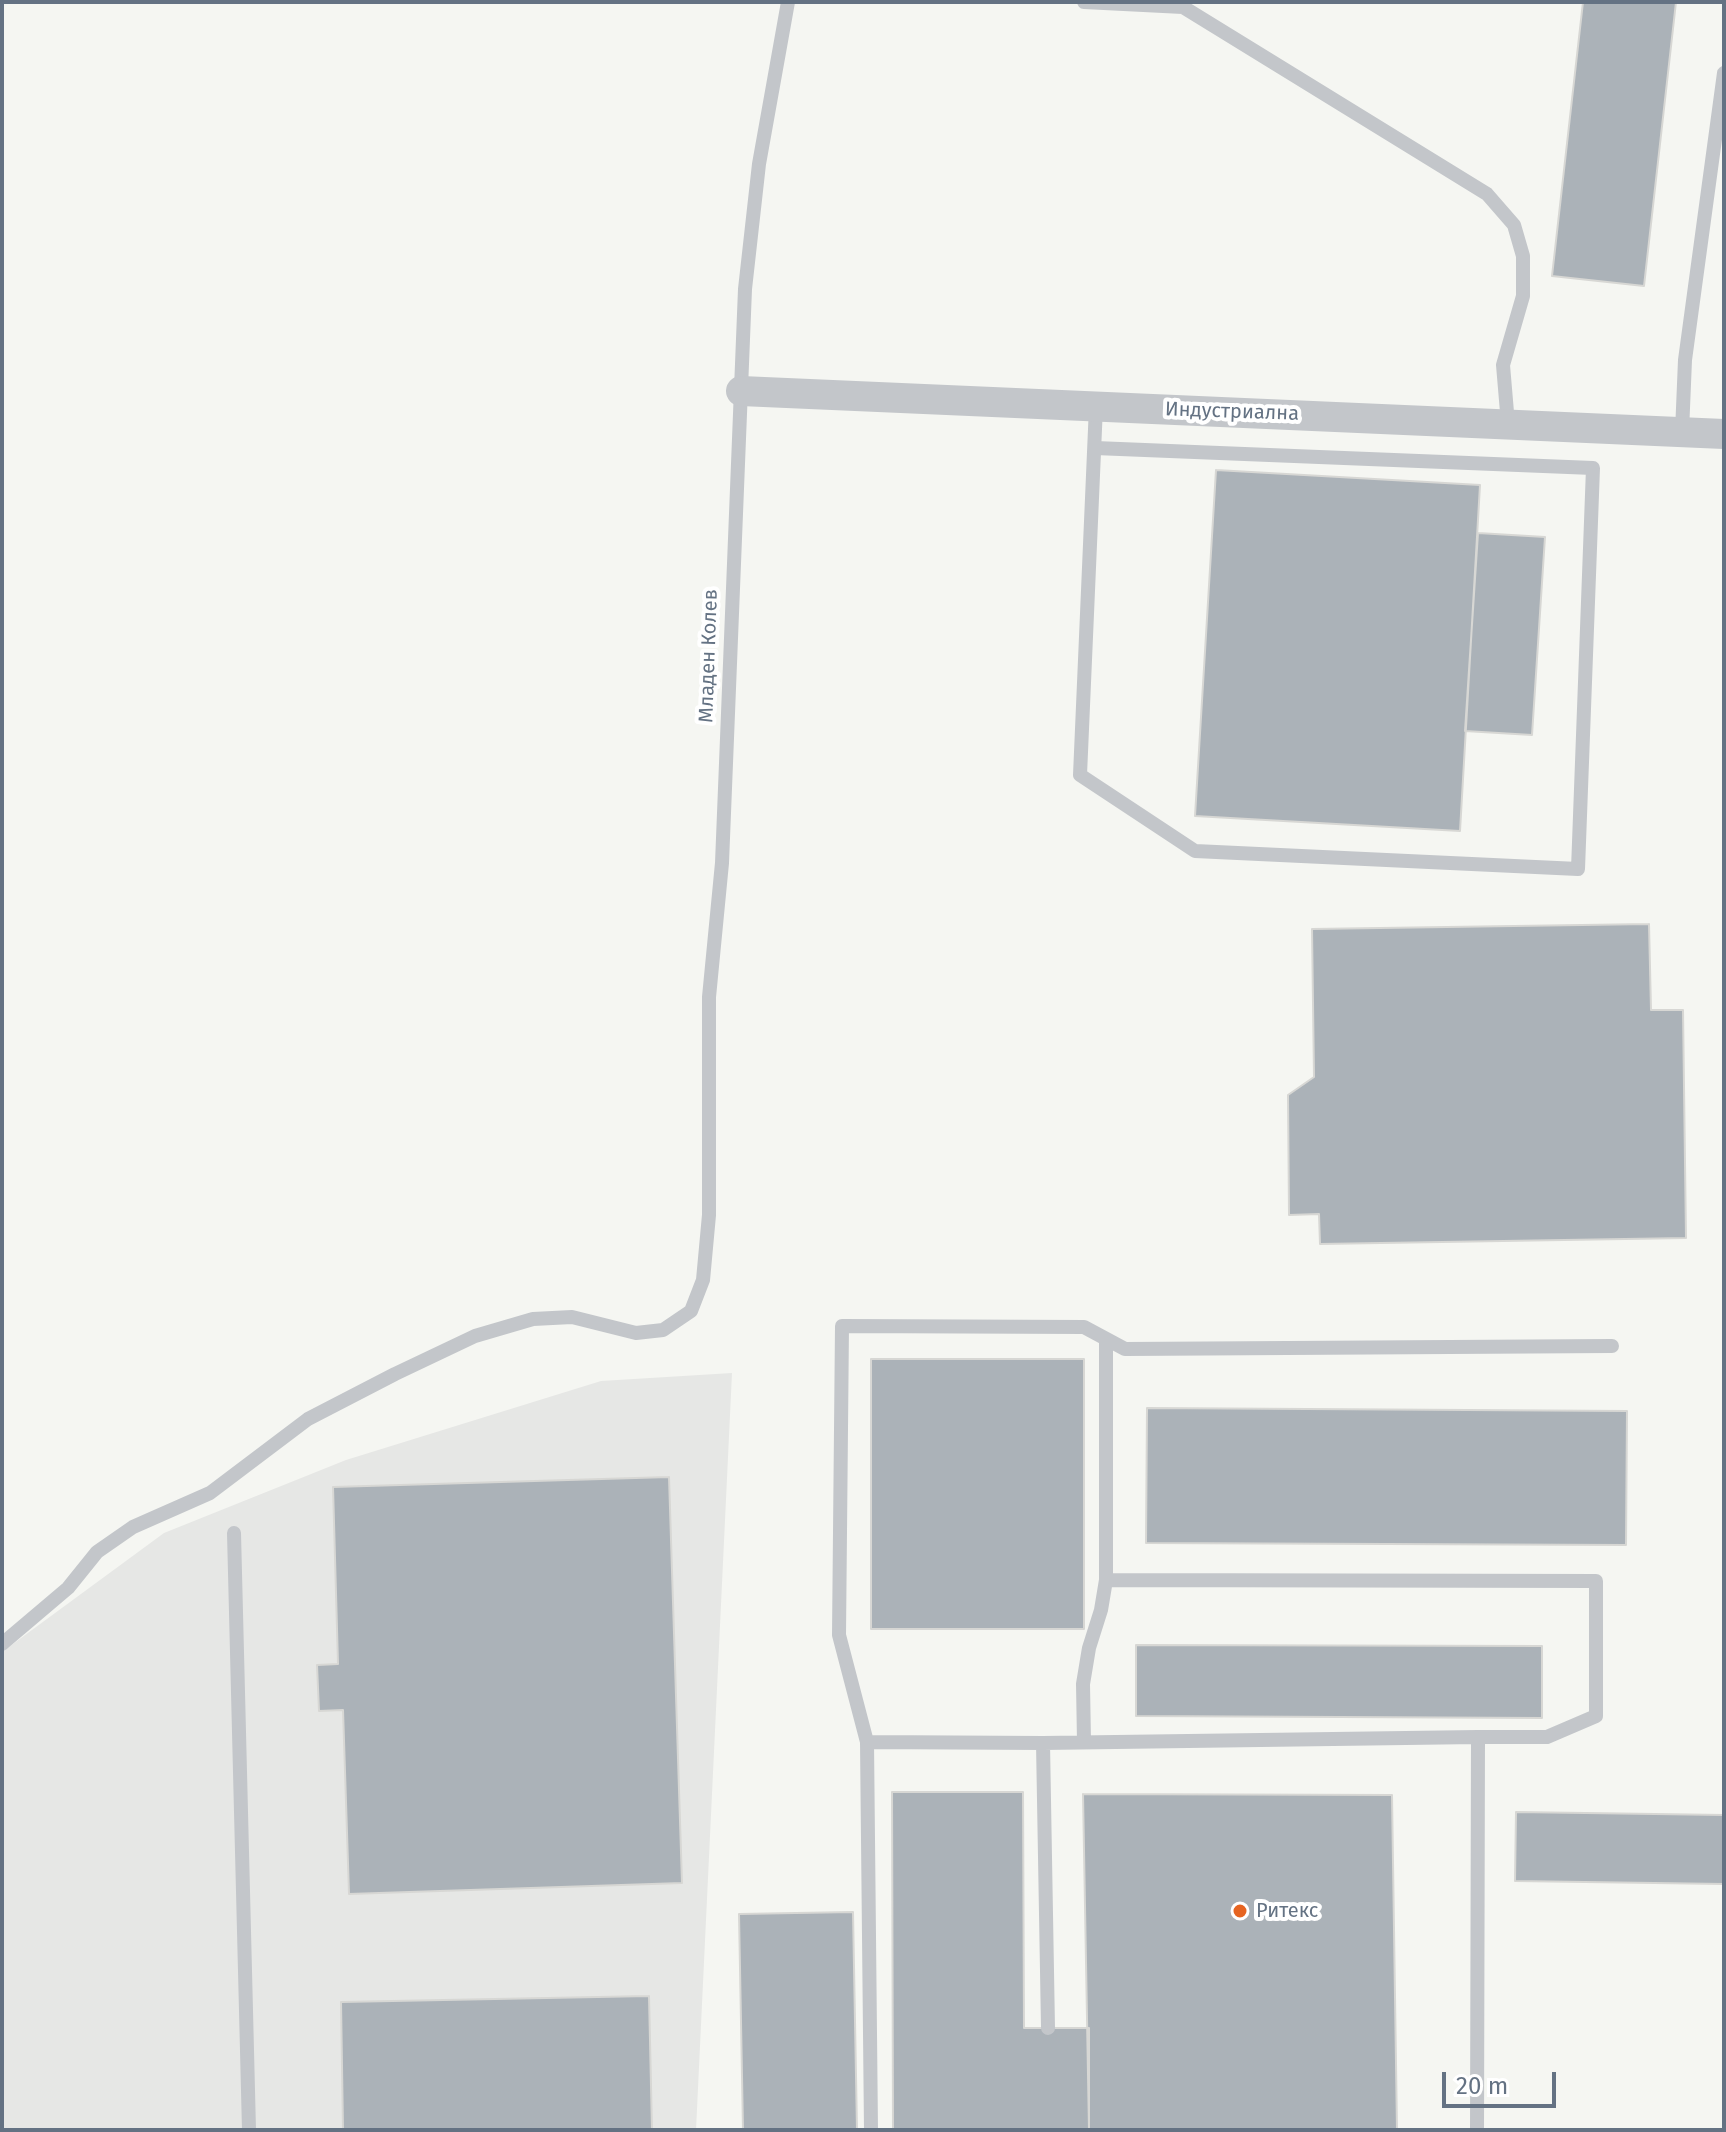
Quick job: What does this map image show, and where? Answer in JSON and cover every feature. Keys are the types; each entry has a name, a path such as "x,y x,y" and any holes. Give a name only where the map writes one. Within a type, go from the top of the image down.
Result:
{"street":[{"name":"Индустриална","path":"741,391 1724,434"}],"lane":[{"name":"Младен Колев","path":"2,1644 68,1588 97,1552 133,1527 210,1493 308,1419 395,1374 475,1336 533,1319 572,1317 636,1333 663,1330 691,1311 703,1280 709,1215 709,997 722,863 745,289 759,164 788,2"},
{"path":"1084,2 1183,7 1487,194 1514,225 1523,256 1523,296 1503,365 1508,424"},
{"path":"1682,432 1685,360 1724,73"},
{"path":"1095,448 1593,468 1578,869 1195,851 1080,775 1096,406"},
{"path":"871,2130 867,1742 839,1635 842,1326 1084,1327 1125,1349 1612,1346"},
{"path":"1084,1742 1083,1684 1106,1580 1106,1339"},
{"path":"234,1533 249,2130"},
{"path":"867,1742 1547,1737 1596,1716 1596,1581 1106,1580"},
{"path":"1477,2130 1478,1737"},
{"path":"1043,1743 1048,2028"}],"shaded area":[{"path":"732,1373 696,2130 2,2130 2,1652 164,1533 346,1460 601,1381"}],"building":[{"path":"1583,2 1676,2 1644,286 1552,276"},
{"path":"1216,470 1480,485 1460,831 1195,816"},
{"path":"1478,533 1545,537 1532,735 1465,731"},
{"path":"1649,924 1651,1010 1683,1010 1686,1238 1320,1244 1319,1214 1289,1215 1288,1095 1314,1077 1312,929"},
{"path":"871,1359 1084,1359 1084,1629 871,1629"},
{"path":"1147,1408 1627,1411 1626,1545 1146,1543"},
{"path":"669,1477 682,1883 349,1894 343,1710 319,1711 317,1665 338,1664 333,1487"},
{"path":"1136,1645 1542,1646 1542,1718 1136,1716"},
{"path":"892,1792 1023,1792 1024,2028 1089,2028 1089,2130 893,2130"},
{"name":"Ритекс","path":"1083,1794 1392,1795 1397,2130 1089,2130"},
{"path":"1516,1812 1724,1815 1724,1884 1515,1881"},
{"path":"853,1912 857,2130 743,2130 739,1914"},
{"path":"649,1996 652,2130 343,2130 341,2002"}],"place":[{"name":"Ритекс","path":"1240,1911"}]}
